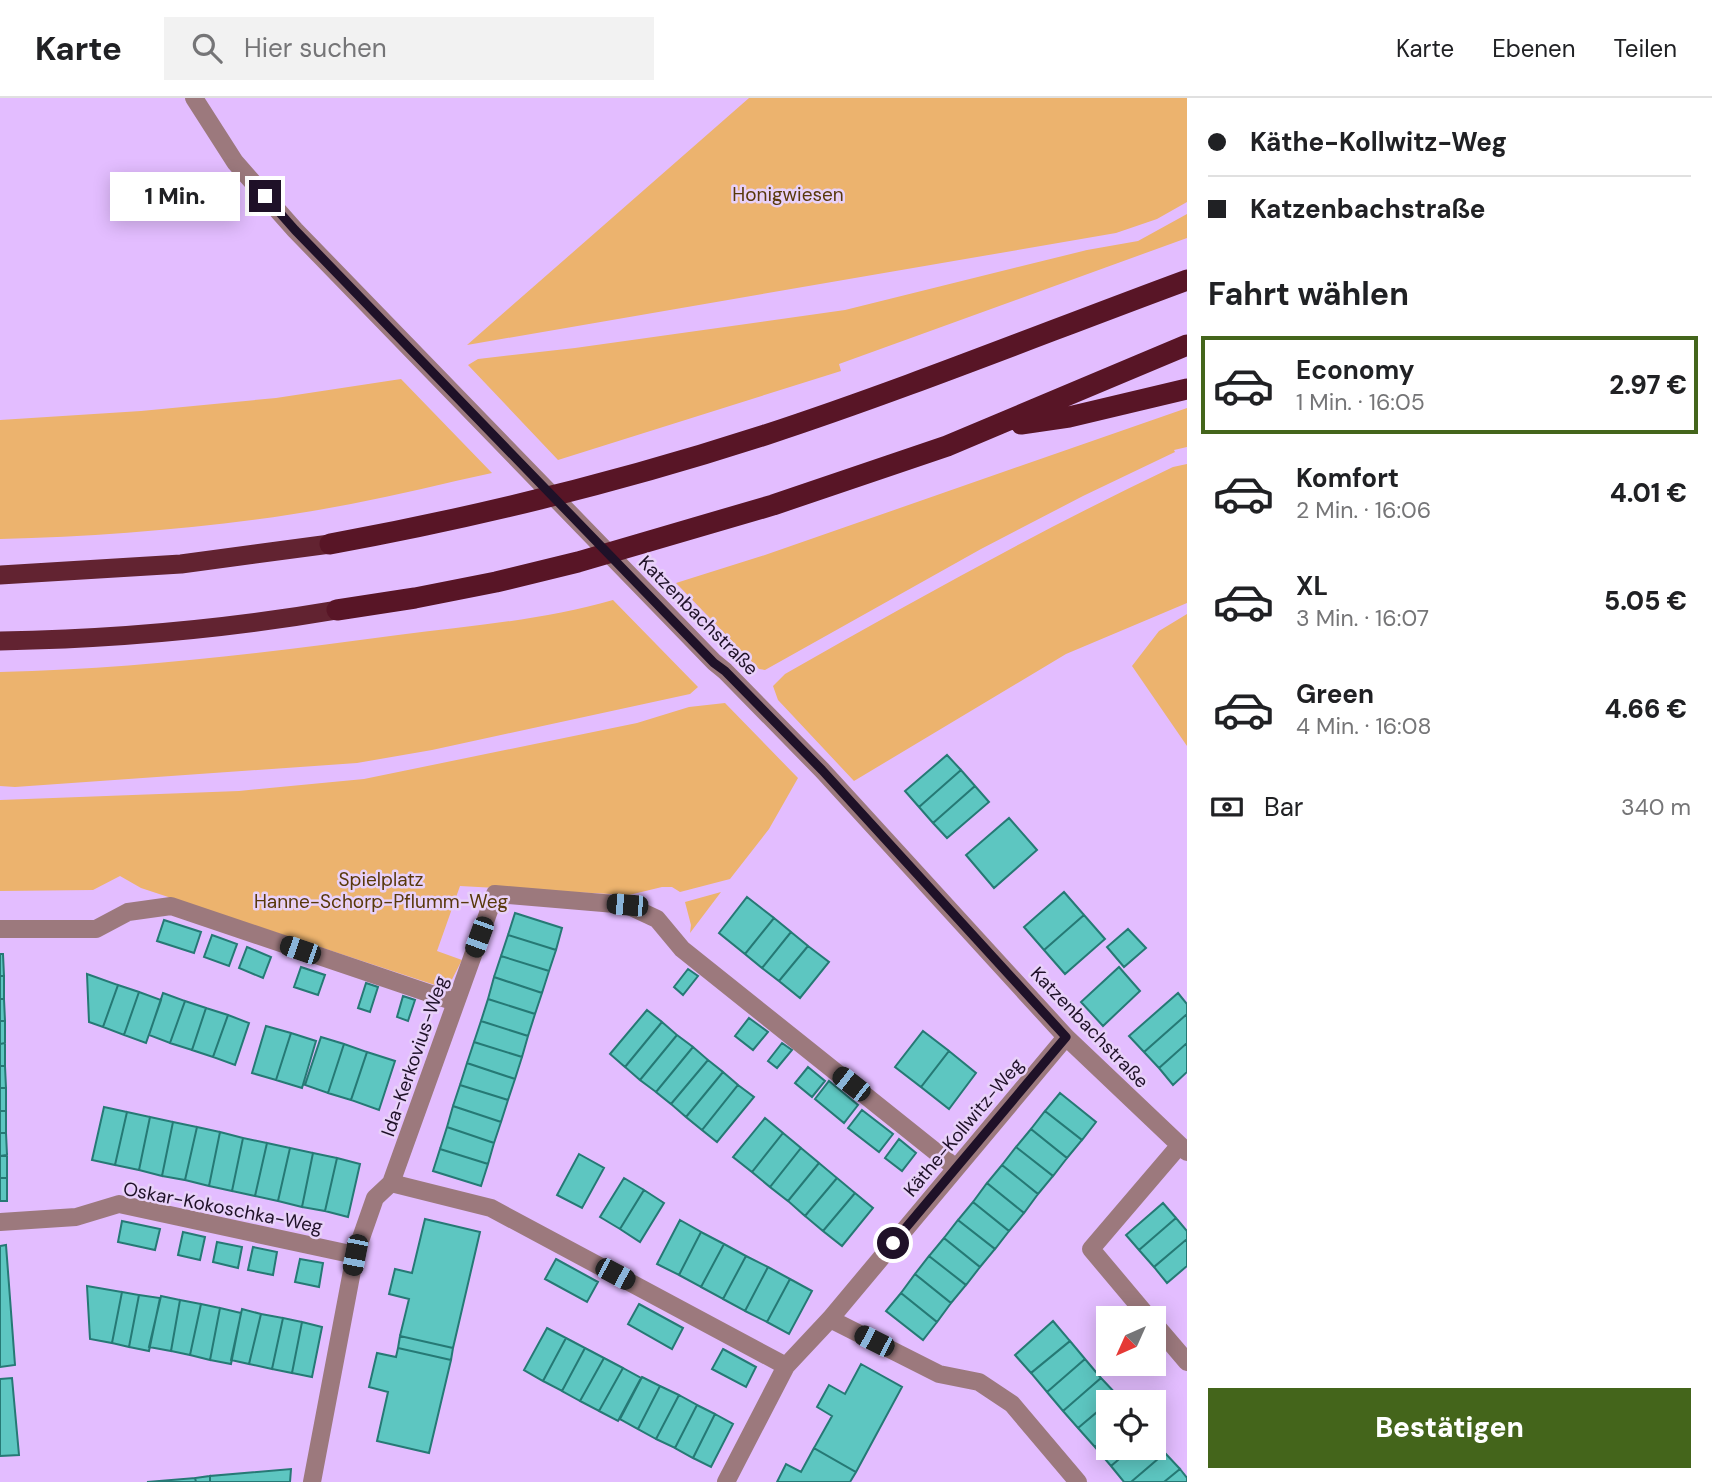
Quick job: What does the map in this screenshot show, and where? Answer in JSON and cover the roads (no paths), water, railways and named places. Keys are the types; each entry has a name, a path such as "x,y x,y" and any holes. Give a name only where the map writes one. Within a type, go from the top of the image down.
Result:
{"highway":[{"path":"0,575 181,564 330,544 474,516 767,434 1187,281"},
{"path":"0,641 126,635 268,621 442,593 578,562 773,505 947,446 1187,345"},
{"path":"996,427 1069,417 1187,389"}],"street":[{"name":"Katzenbachstraße","path":"194,98 235,162 295,230 714,663 822,770 1066,1037 1183,1149"},
{"name":"Ida-Kerkovius-Weg","path":"312,1482 355,1255 375,1198 391,1183 495,894 627,905 657,919 682,949 956,1168"},
{"path":"0,929 96,929 128,912 171,906 454,1002"},
{"name":"Käthe-Kollwitz-Weg","path":"726,1482 786,1366 830,1319 1066,1037"},
{"path":"1139,1306 1091,1249 1183,1149"},
{"path":"391,1183 491,1208 786,1366"},
{"name":"Oskar-Kokoschka-Weg","path":"0,1222 76,1217 119,1204 355,1255"},
{"path":"830,1319 939,1374 979,1382 1012,1404 1078,1482"},
{"path":"1166,1337 1187,1362"}],"park label":[{"name":"Honigwiesen","path":"788,194"},
{"name":"Spielplatz Hanne-Schorp-Pflumm-Weg","path":"381,890"}]}
